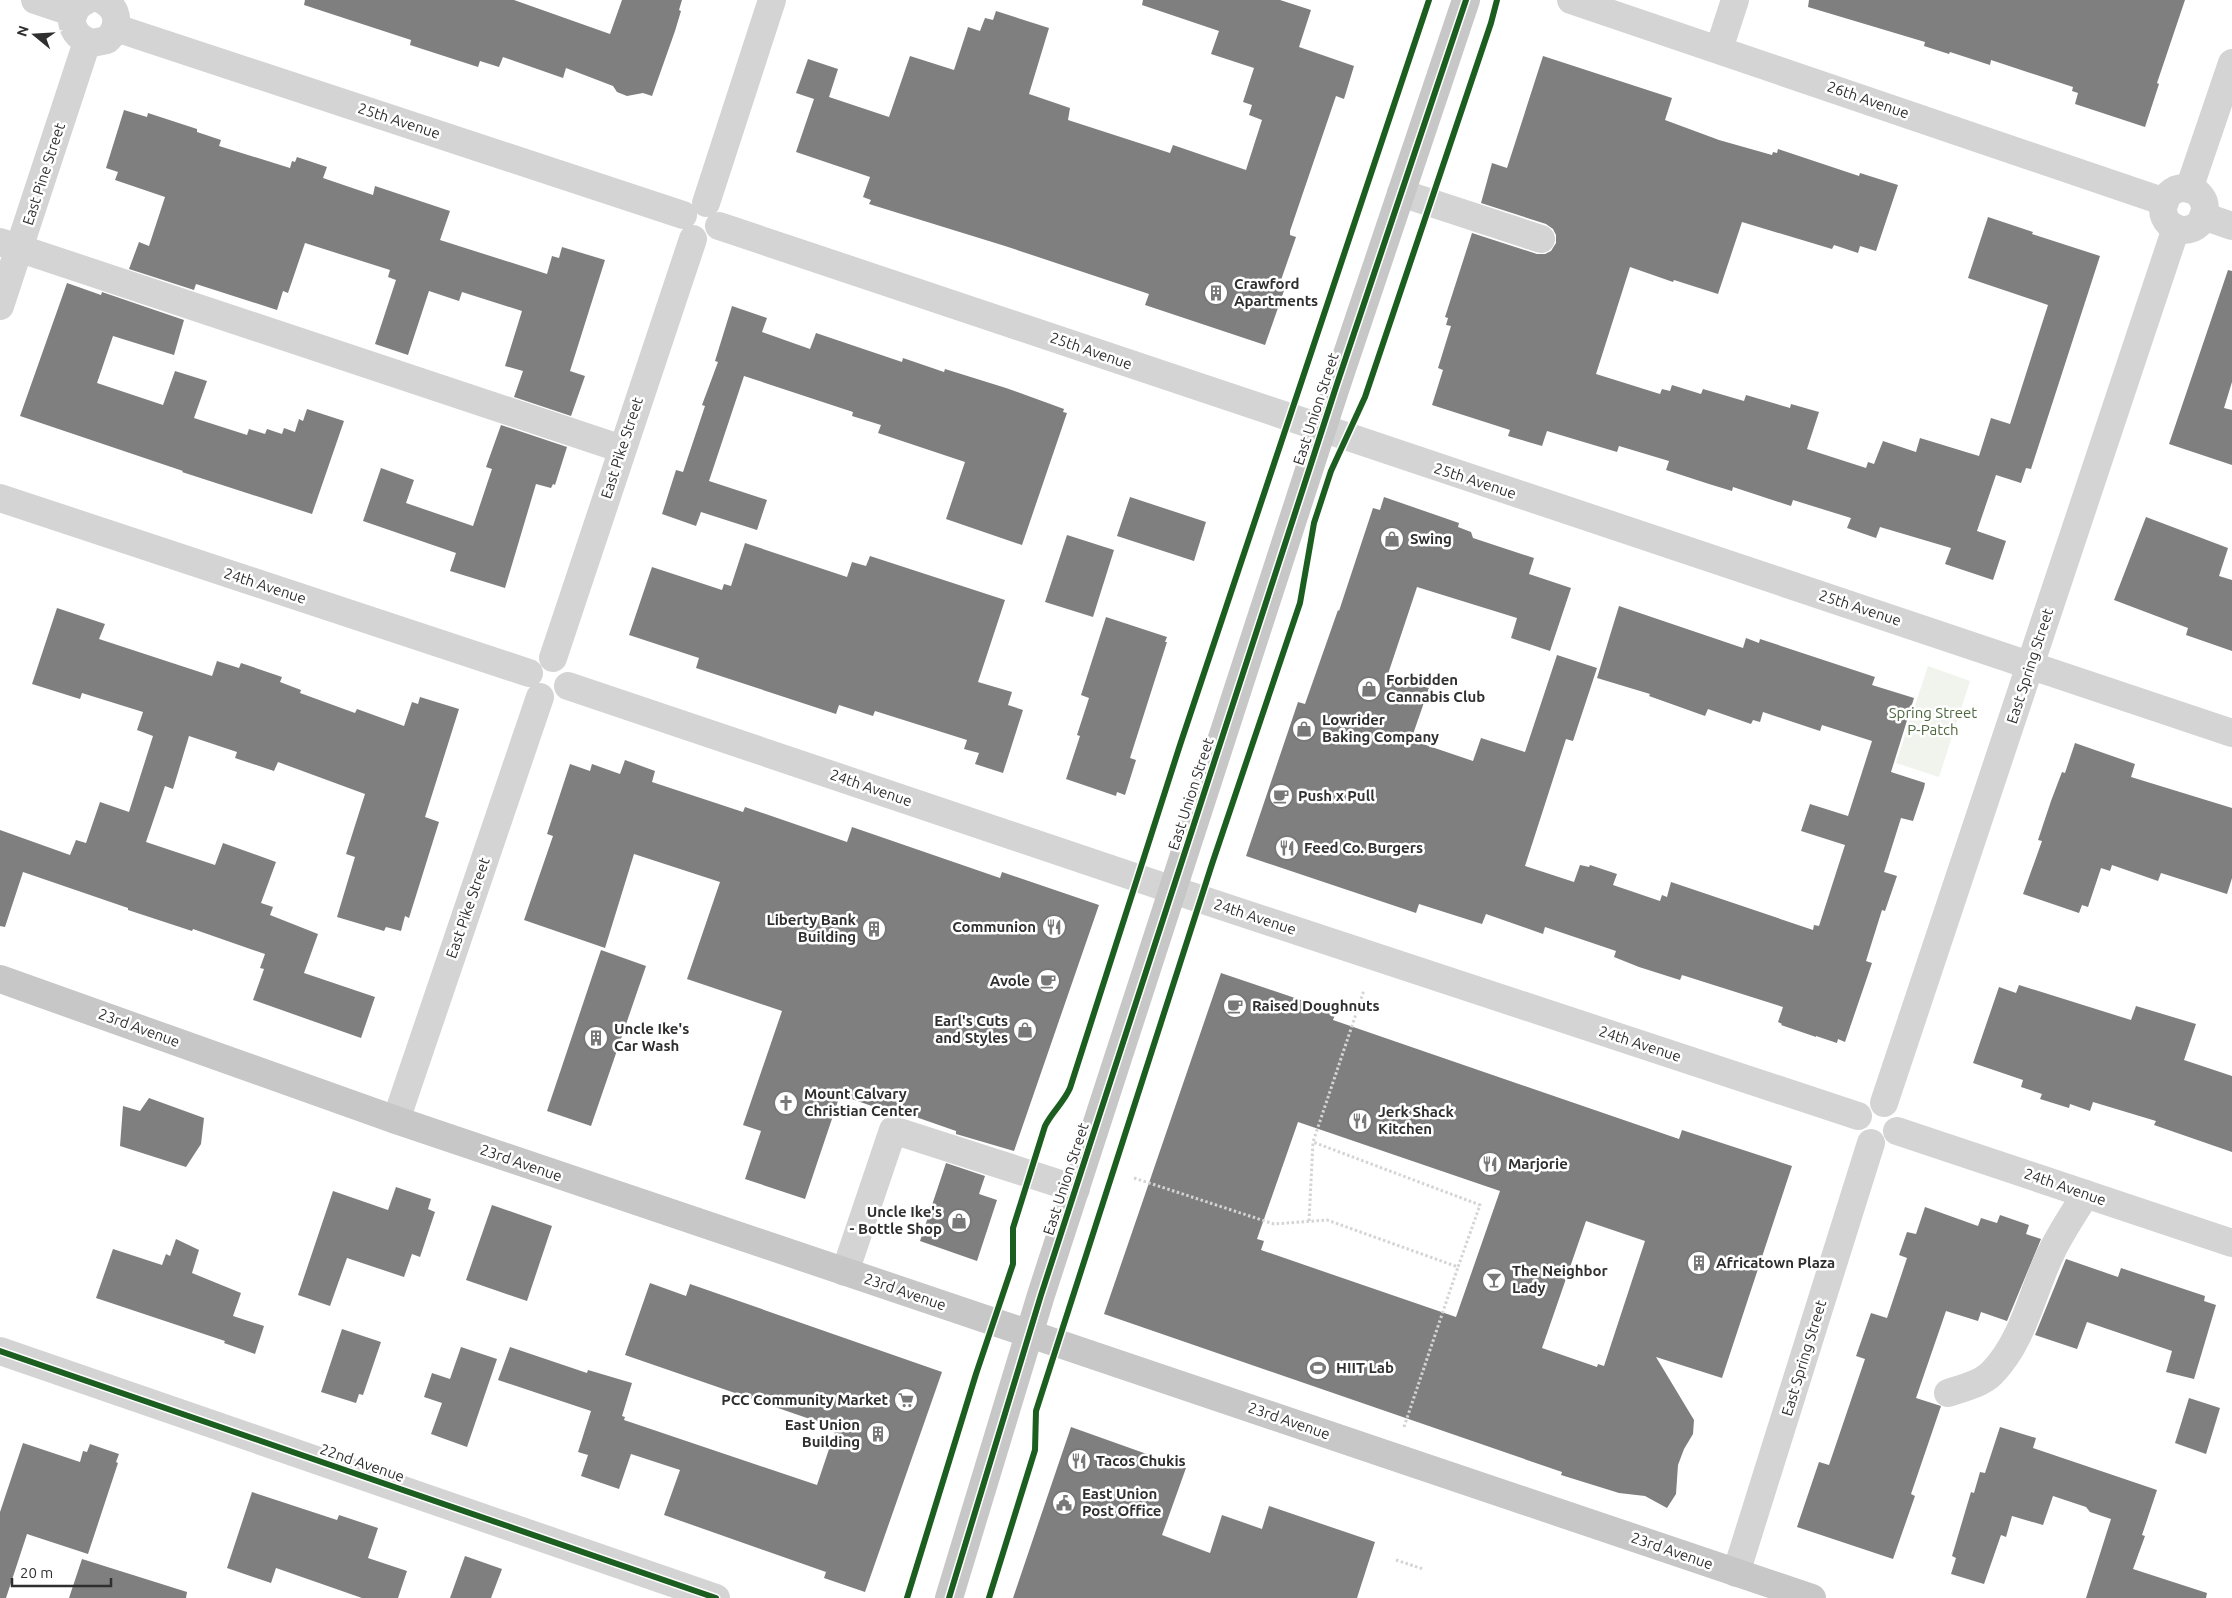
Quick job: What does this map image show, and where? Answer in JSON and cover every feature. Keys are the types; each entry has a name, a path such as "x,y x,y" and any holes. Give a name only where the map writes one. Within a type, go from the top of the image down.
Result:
{"main road":[{"name":"East Union Street","path":"950,1598 1076,1189 1322,429 1466,0"},
{"name":"23rd Avenue","path":"0,979 396,1120 1812,1598"}],"street":[{"path":"35,0 80,7 72,23 74,30 78,36 88,42 99,43 106,40 116,28 115,13 112,6 102,0"},
{"name":"East Pike Street","path":"553,658 772,0"},
{"name":"26th Avenue","path":"1572,0 2165,202"},
{"path":"1719,49 1735,0"},
{"name":"25th Avenue","path":"116,28 2232,733"},
{"name":"East Pine Street","path":"0,306 10,245 88,42"},
{"path":"2189,189 2232,63"},
{"path":"2178,189 2189,189 2198,194 2202,199 2204,205 2203,216 2194,228 2187,230 2176,228 2165,218 2163,212 2165,202 2171,192 2178,189"},
{"path":"1401,193 1541,239"},
{"path":"2203,216 2232,226"},
{"name":"East Spring Street","path":"1884,1103 2176,228"},
{"path":"10,245 622,449"},
{"name":"24th Avenue","path":"0,498 535,685"},
{"path":"544,658 553,658 563,663 570,675 568,686 558,697 552,699 535,685 537,662 544,658"},
{"name":"East Pike Street","path":"396,1120 535,685"},
{"name":"24th Avenue","path":"568,686 1173,890 1858,1116"},
{"path":"1884,1103 1894,1109 1897,1114 1899,1122 1897,1131 1895,1135 1883,1144 1872,1143 1863,1138 1859,1132 1857,1126 1858,1116 1869,1104 1884,1103"},
{"path":"845,1272 893,1130 1076,1189"},
{"name":"24th Avenue","path":"1897,1131 2232,1243"},
{"name":"East Spring Street","path":"1736,1573 1872,1143"},
{"path":"1948,1393 1970,1386 1992,1373 2011,1347 2025,1319 2050,1253 2086,1194"},
{"name":"22nd Avenue","path":"0,1351 671,1591 716,1598"}],"path":[{"path":"1309,1221 1313,1142 1364,990"},
{"path":"1313,1142 1480,1205 1403,1429"},
{"path":"1134,1178 1274,1224 1327,1220 1458,1267"},
{"path":"1396,1560 1423,1569"}],"green space":[{"name":"Spring Street P-Patch","path":"1928,666 1970,681 1939,777 1896,763"}],"building":[{"path":"305,0 514,0 610,34 622,0 682,0 675,31 652,96 643,93 627,96 617,92 613,86 566,68 563,78 503,57 499,67 480,61 478,67 410,45 411,40 304,5"},
{"path":"1143,0 1280,0 1311,10 1299,47 1354,66 1344,99 1336,96 1290,231 1290,235 1296,237 1281,280 1287,282 1265,345 1145,305 1149,294 1005,246 869,204 871,200 863,197 870,177 796,152 814,99 796,93 808,59 838,69 829,97 889,117 910,56 954,70 968,27 980,31 985,18 993,20 996,11 1049,28 1029,94 1070,108 1068,120 1170,153 1173,145 1246,170 1262,120 1249,115 1252,105 1243,102 1254,68 1211,54 1219,31 1142,5"},
{"path":"1809,0 2185,0 2157,83 2159,84 2145,127 2075,104 2078,93 2072,91 2073,87 1991,60 1990,65 1924,46 1925,42 1808,7"},
{"path":"1543,56 1672,98 1665,120 1719,140 1772,155 1773,152 1777,153 1778,149 1859,176 1860,173 1898,185 1876,251 1860,246 1858,253 1834,245 1832,249 1742,222 1718,294 1674,280 1673,282 1630,267 1596,374 1660,394 1662,389 1670,391 1672,385 1701,394 1703,389 1744,401 1746,395 1790,408 1791,404 1819,412 1807,449 1866,468 1868,462 1874,464 1883,441 1916,452 1920,438 1979,456 1991,418 2010,424 2048,305 1968,278 1988,217 2033,232 2032,234 2100,256 2031,469 2026,468 2021,483 1996,475 1977,531 2006,541 1993,580 1945,564 1951,548 1880,527 1876,538 1847,528 1851,518 1793,500 1791,506 1733,487 1732,491 1709,484 1666,470 1669,461 1619,446 1617,452 1547,431 1542,446 1508,436 1510,430 1432,405 1443,370 1438,368 1451,326 1446,325 1448,318 1445,317 1472,233 1537,254 1545,254 1551,251 1556,243 1556,235 1553,229 1546,224 1481,203 1492,163 1507,168"},
{"path":"124,110 147,117 148,113 197,129 197,132 221,140 219,146 290,168 292,161 295,162 297,157 327,167 323,178 373,195 375,186 450,211 440,240 547,274 552,256 559,258 562,247 605,260 570,371 585,376 571,416 514,397 523,371 505,366 522,311 462,292 459,301 429,291 408,355 375,344 396,280 388,277 390,270 305,243 288,293 283,291 277,310 196,284 194,290 129,269 139,242 149,246 165,197 115,180 118,172 106,168"},
{"path":"2228,270 2232,271 2232,382 2224,408 2232,410 2232,465 2169,444"},
{"path":"67,283 101,295 102,292 184,320 174,355 113,336 97,383 163,405 175,371 207,381 194,418 247,435 249,429 265,434 267,429 282,434 284,428 295,432 299,419 303,421 307,409 344,421 312,514 182,472 20,416"},
{"path":"732,306 767,318 762,332 810,349 816,333 902,362 903,358 944,372 945,369 1064,409 1063,412 1067,413 1022,545 946,519 965,462 878,433 881,425 852,416 853,412 744,376 709,481 767,500 757,530 701,512 696,526 662,514 676,470 683,472 705,406 702,405 718,362 715,361"},
{"path":"501,425 567,447 555,485 553,484 551,488 536,484 505,588 450,571 456,553 363,521 381,468 414,480 406,503 473,526 492,469 486,467"},
{"path":"1130,497 1206,522 1194,561 1117,536"},
{"path":"1384,497 1459,523 1458,527 1471,532 1473,538 1534,558 1529,574 1571,588 1550,651 1511,638 1517,618 1417,587 1388,674 1429,688 1411,740 1473,761 1481,738 1525,752 1557,655 1597,668 1573,741 1566,739 1525,866 1574,882 1580,865 1589,867 1590,865 1617,874 1613,885 1660,901 1662,895 1667,897 1671,882 1813,930 1814,925 1819,926 1845,845 1801,831 1810,804 1848,816 1872,741 1822,725 1820,731 1763,712 1760,722 1753,720 1751,724 1708,709 1705,716 1649,696 1650,694 1597,678 1619,606 1743,648 1746,638 1759,643 1760,639 1875,677 1872,685 1914,698 1891,772 1925,783 1924,788 1913,821 1901,818 1884,872 1897,876 1885,911 1882,910 1866,961 1872,963 1845,1042 1838,1039 1837,1043 1781,1025 1778,1022 1783,1007 1682,975 1680,980 1639,967 1614,957 1616,951 1545,927 1543,934 1486,914 1482,924 1419,904 1416,913 1246,856 1298,702 1305,704 1339,611 1373,508 1380,510"},
{"path":"2146,517 2228,548 2219,576 2232,580 2232,651 2186,635 2188,628 2114,600"},
{"path":"1067,535 1114,550 1093,617 1045,602"},
{"path":"745,543 847,577 852,562 866,566 870,556 1005,600 978,682 1012,692 1008,705 1023,710 1003,773 975,764 979,753 964,749 967,740 875,711 873,716 839,705 836,714 696,668 699,658 629,635 652,567 722,590 724,584 731,586"},
{"path":"57,608 105,624 99,639 212,676 217,661 239,668 241,663 282,677 280,682 301,690 300,693 355,713 357,709 404,726 412,702 418,704 420,697 459,709 425,817 439,822 409,918 405,916 401,931 386,927 384,931 337,917 355,857 346,854 365,794 278,762 274,771 235,758 237,752 189,736 173,789 165,786 146,842 215,865 223,843 276,862 261,903 273,907 270,915 318,934 304,973 375,997 361,1038 253,1000 264,969 260,968 265,954 193,929 192,931 128,910 128,908 23,872 5,927 0,926 0,830 70,855 76,840 86,843 100,802 129,812 153,736 137,730 143,712 82,693 80,699 32,684"},
{"path":"1106,617 1167,637 1130,758 1136,760 1125,795 1117,792 1116,796 1066,779 1080,736 1077,735 1089,698 1081,695"},
{"path":"2075,743 2135,764 2131,777 2232,808 2232,878 2227,894 2161,873 2158,881 2112,865 2110,871 2101,868 2088,907 2082,905 2079,913 2023,894 2042,841 2038,840 2051,801 2062,772 2065,773"},
{"path":"625,760 655,771 652,782 743,812 745,807 847,842 852,827 1000,878 1002,872 1099,905 1014,1151 956,1134 956,1131 893,1109 892,1113 840,1095 805,1199 745,1179 761,1131 743,1125 782,1011 687,979 720,882 634,854 605,948 524,920 553,836 547,834 570,764 590,771 592,764 620,774"},
{"name":"Uncle Ike's Car Wash","path":"601,950 646,966 591,1126 547,1111"},
{"path":"1221,973 1336,1012 1333,1020 1679,1139 1682,1130 1792,1166 1722,1378 1656,1357 1694,1420 1693,1434 1684,1449 1678,1465 1676,1494 1667,1508 1645,1496 1619,1493 1561,1475 1562,1472 1104,1314","holes":["1298,1122 1500,1191 1456,1317 1261,1250 1264,1241 1257,1239","1586,1221 1645,1241 1604,1366 1598,1364 1597,1367 1542,1348"]},
{"path":"2019,985 2131,1020 2136,1006 2196,1024 2184,1060 2232,1076 2232,1152 2154,1125 2156,1121 2093,1102 2090,1111 2070,1104 2069,1108 2040,1099 2042,1094 2021,1087 2023,1080 1973,1063 1999,987 2016,993"},
{"path":"149,1098 204,1118 201,1144 186,1167 120,1146 123,1106 140,1111"},
{"name":"Uncle Ike's - Bottle Shop","path":"946,1163 985,1176 979,1194 997,1200 977,1261 920,1241"},
{"path":"396,1187 431,1199 428,1209 435,1212 420,1257 412,1254 404,1277 347,1258 330,1306 298,1295 333,1191 388,1210"},
{"path":"492,1205 552,1226 527,1301 466,1280"},
{"path":"1925,1207 1978,1226 1981,1218 1997,1223 2000,1215 2029,1225 2026,1234 2041,1239 2007,1321 1981,1312 1978,1321 1946,1311 1916,1398 1941,1406 1911,1494 1915,1496 1893,1559 1797,1527 1819,1462 1829,1465 1865,1359 1856,1356 1871,1313 1887,1318 1907,1258 1899,1255 1907,1232 1916,1234"},
{"path":"176,1239 199,1250 192,1273 241,1293 233,1316 264,1326 255,1354 224,1343 225,1341 96,1298 113,1249 162,1265 166,1254 170,1256"},
{"path":"2066,1259 2118,1277 2121,1268 2205,1296 2204,1301 2216,1305 2194,1379 2166,1372 2172,1351 2087,1322 2077,1349 2035,1335"},
{"name":"East Union Building","path":"650,1283 686,1296 690,1284 942,1372 865,1592 824,1578 826,1572 664,1515 680,1470 631,1454 619,1489 581,1476 588,1455 578,1452 591,1411 498,1380 510,1347 587,1373 588,1370 632,1383 622,1416 625,1417 624,1420 817,1485 836,1428 625,1355"},
{"path":"342,1329 381,1342 363,1395 359,1394 356,1403 321,1392"},
{"path":"461,1347 497,1359 467,1447 431,1434 442,1403 424,1397 432,1373 450,1379"},
{"path":"2189,1398 2220,1408 2206,1454 2175,1443"},
{"path":"1071,1427 1186,1468 1162,1535 1210,1553 1222,1515 1262,1529 1269,1506 1375,1542 1357,1598 1013,1598"},
{"path":"2000,1427 2036,1438 2033,1448 2157,1490 2142,1535 2145,1536 2133,1569 2207,1593 2206,1598 2086,1598 2111,1519 2090,1512 2086,1507 2053,1496 2043,1525 2012,1516 2006,1537 2001,1535 1984,1584 1951,1574 1956,1558 1952,1556 1971,1492 1974,1493 1980,1472 1985,1473"},
{"path":"23,1443 80,1462 83,1451 87,1452 90,1444 119,1454 116,1462 118,1463 88,1554 27,1534 6,1598 0,1598 0,1512"},
{"path":"252,1492 337,1520 339,1515 378,1528 368,1558 407,1571 398,1598 362,1598 276,1568 271,1583 227,1568"},
{"path":"465,1556 502,1569 491,1598 450,1598"},
{"path":"82,1559 187,1592 186,1598 69,1598"}],"cycle path":[{"path":"907,1598 976,1374 1013,1264 1013,1228 1045,1126 1070,1088 1180,745 1429,0"},
{"path":"949,1598 1041,1295 1336,387 1466,0"},
{"path":"989,1598 1035,1450 1036,1411 1212,864 1300,603 1314,523 1331,471 1365,397 1491,23 1497,0"},
{"path":"0,1351 716,1598"}],"place":[{"name":"Crawford Apartments","path":"1216,293"},
{"name":"Swing","path":"1392,539"},
{"name":"Forbidden Cannabis Club","path":"1369,689"},
{"name":"Lowrider Baking Company","path":"1304,729"},
{"name":"Push x Pull","path":"1281,796"},
{"name":"Feed Co. Burgers","path":"1287,848"},
{"name":"Communion","path":"1054,927"},
{"name":"Liberty Bank Building","path":"874,929"},
{"name":"Avole","path":"1048,981"},
{"name":"Raised Doughnuts","path":"1235,1006"},
{"name":"Earl's Cuts and Styles","path":"1025,1030"},
{"name":"Uncle Ike's Car Wash","path":"596,1038"},
{"name":"Mount Calvary Christian Center","path":"786,1103"},
{"name":"Jerk Shack Kitchen","path":"1360,1121"},
{"name":"Marjorie","path":"1490,1164"},
{"name":"Uncle Ike's - Bottle Shop","path":"959,1221"},
{"name":"Africatown Plaza","path":"1699,1263"},
{"name":"The Neighbor Lady","path":"1494,1280"},
{"name":"HIIT Lab","path":"1318,1368"},
{"name":"PCC Community Market","path":"906,1400"},
{"name":"East Union Building","path":"878,1434"},
{"name":"Tacos Chukis","path":"1079,1461"},
{"name":"East Union Post Office","path":"1064,1503"}]}
